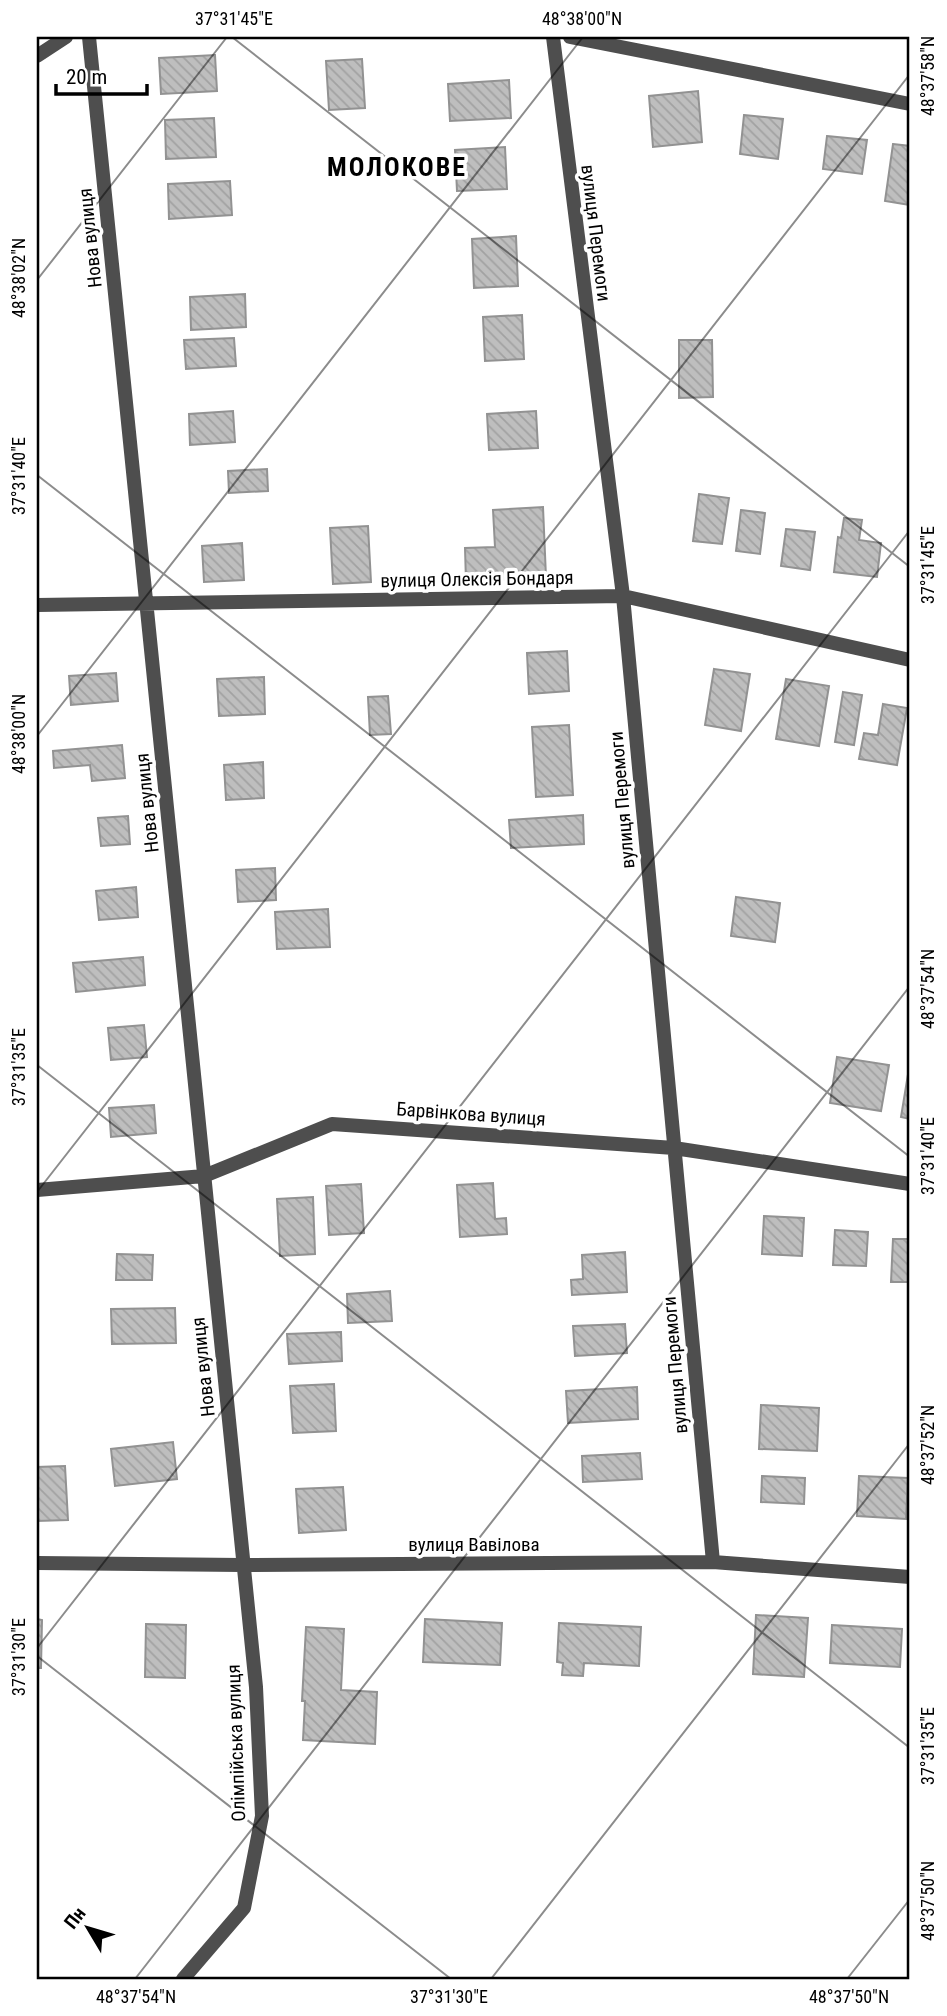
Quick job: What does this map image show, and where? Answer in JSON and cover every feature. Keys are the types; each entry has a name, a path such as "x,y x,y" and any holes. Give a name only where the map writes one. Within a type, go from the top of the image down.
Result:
{"street":[{"path":"37,56 66,37"},
{"name":"Нова вулиця","path":"89,37 242,1564"},
{"name":"вулиця Перемоги","path":"552,37 623,596 713,1562"},
{"path":"570,37 910,104"},
{"name":"вулиця Олексія Бондаря","path":"37,605 623,596 910,660"},
{"name":"Барвінкова вулиця","path":"37,1189 204,1175 332,1124 674,1148 910,1184"},
{"name":"вулиця Вавілова","path":"37,1563 713,1562 910,1577"},
{"name":"Олімпійська вулиця","path":"183,1979 244,1908 261,1816 256,1687 242,1564"}],"building":[{"path":"215,55 217,91 161,94 159,58"},
{"path":"362,59 365,108 329,110 326,61"},
{"path":"509,80 511,118 450,121 448,84"},
{"path":"698,91 702,142 653,147 649,96"},
{"path":"744,115 783,119 778,159 740,154"},
{"path":"214,118 216,157 166,159 165,120"},
{"path":"827,136 867,140 862,174 823,169"},
{"path":"893,144 910,146 910,205 885,201"},
{"path":"505,147 507,189 457,191 455,150"},
{"path":"230,181 232,215 169,219 168,184"},
{"path":"516,236 518,286 474,288 472,239"},
{"path":"245,294 246,327 191,330 190,297"},
{"path":"522,315 524,359 485,361 483,317"},
{"path":"234,338 236,366 186,369 184,340"},
{"path":"679,340 712,340 713,397 679,398"},
{"path":"233,411 235,442 190,445 189,414"},
{"path":"536,411 538,448 489,450 487,414"},
{"path":"267,469 268,491 229,493 228,471"},
{"path":"699,494 729,498 722,544 693,541"},
{"path":"543,507 546,577 466,582 465,548 495,547 493,510"},
{"path":"741,510 765,513 760,554 736,551"},
{"path":"844,518 862,520 859,540 881,543 877,577 834,572 838,537 841,538"},
{"path":"368,526 371,582 333,584 330,528"},
{"path":"786,529 815,532 810,570 781,566"},
{"path":"242,543 244,580 204,582 202,546"},
{"path":"567,651 569,691 529,694 527,653"},
{"path":"714,669 750,674 741,731 705,725"},
{"path":"116,673 118,701 71,705 69,676"},
{"path":"264,677 265,714 219,716 217,679"},
{"path":"786,679 829,686 819,746 776,739"},
{"path":"843,692 862,695 854,745 835,742"},
{"path":"388,696 391,734 370,735 368,697"},
{"path":"883,704 907,708 897,765 859,759 864,733 878,735"},
{"path":"569,725 573,795 536,797 532,727"},
{"path":"122,745 125,778 92,781 90,765 54,768 53,751"},
{"path":"263,762 264,798 226,800 224,765"},
{"path":"583,815 584,844 511,848 509,820"},
{"path":"128,816 130,844 101,846 98,818"},
{"path":"275,868 276,900 238,902 236,870"},
{"path":"136,887 138,917 99,920 96,891"},
{"path":"736,897 780,903 775,942 731,936"},
{"path":"328,909 330,947 277,949 275,912"},
{"path":"143,957 145,985 76,992 73,963"},
{"path":"144,1025 147,1057 111,1060 108,1028"},
{"path":"837,1057 889,1065 881,1111 830,1103"},
{"path":"910,1062 910,1119 901,1117"},
{"path":"154,1105 156,1133 111,1137 109,1108"},
{"path":"493,1183 495,1219 506,1218 507,1234 460,1237 457,1185"},
{"path":"361,1184 364,1233 329,1235 326,1186"},
{"path":"313,1197 315,1254 280,1256 277,1199"},
{"path":"764,1216 804,1218 802,1256 762,1254"},
{"path":"835,1230 868,1232 866,1266 833,1265"},
{"path":"893,1239 910,1239 910,1282 891,1282"},
{"path":"625,1252 627,1292 572,1295 571,1280 583,1279 582,1255"},
{"path":"117,1254 153,1255 152,1280 116,1280"},
{"path":"390,1291 392,1321 348,1323 347,1294"},
{"path":"175,1308 176,1343 112,1344 111,1309"},
{"path":"625,1324 627,1353 575,1356 573,1326"},
{"path":"341,1332 342,1361 289,1364 287,1334"},
{"path":"334,1384 336,1431 293,1433 290,1386"},
{"path":"637,1387 638,1419 568,1423 566,1391"},
{"path":"761,1405 819,1408 817,1451 759,1449"},
{"path":"173,1442 177,1479 115,1486 111,1449"},
{"path":"640,1453 642,1479 583,1482 582,1456"},
{"path":"65,1466 68,1520 37,1521 37,1467"},
{"path":"762,1476 805,1478 804,1504 761,1502"},
{"path":"859,1476 908,1478 906,1519 857,1516"},
{"path":"343,1487 346,1530 299,1533 296,1489"},
{"path":"756,1615 808,1618 804,1677 753,1674"},
{"path":"37,1619 42,1620 41,1668 37,1668"},
{"path":"425,1619 502,1623 500,1665 423,1662"},
{"path":"559,1623 641,1627 639,1666 584,1663 583,1676 562,1675 563,1663 557,1662"},
{"path":"146,1624 186,1625 185,1678 145,1677"},
{"path":"832,1625 902,1629 900,1667 830,1663"},
{"path":"306,1627 344,1629 341,1690 377,1692 375,1744 303,1740"}],"district":[{"name":"МОЛОКОВЕ","path":"397,167"}]}
